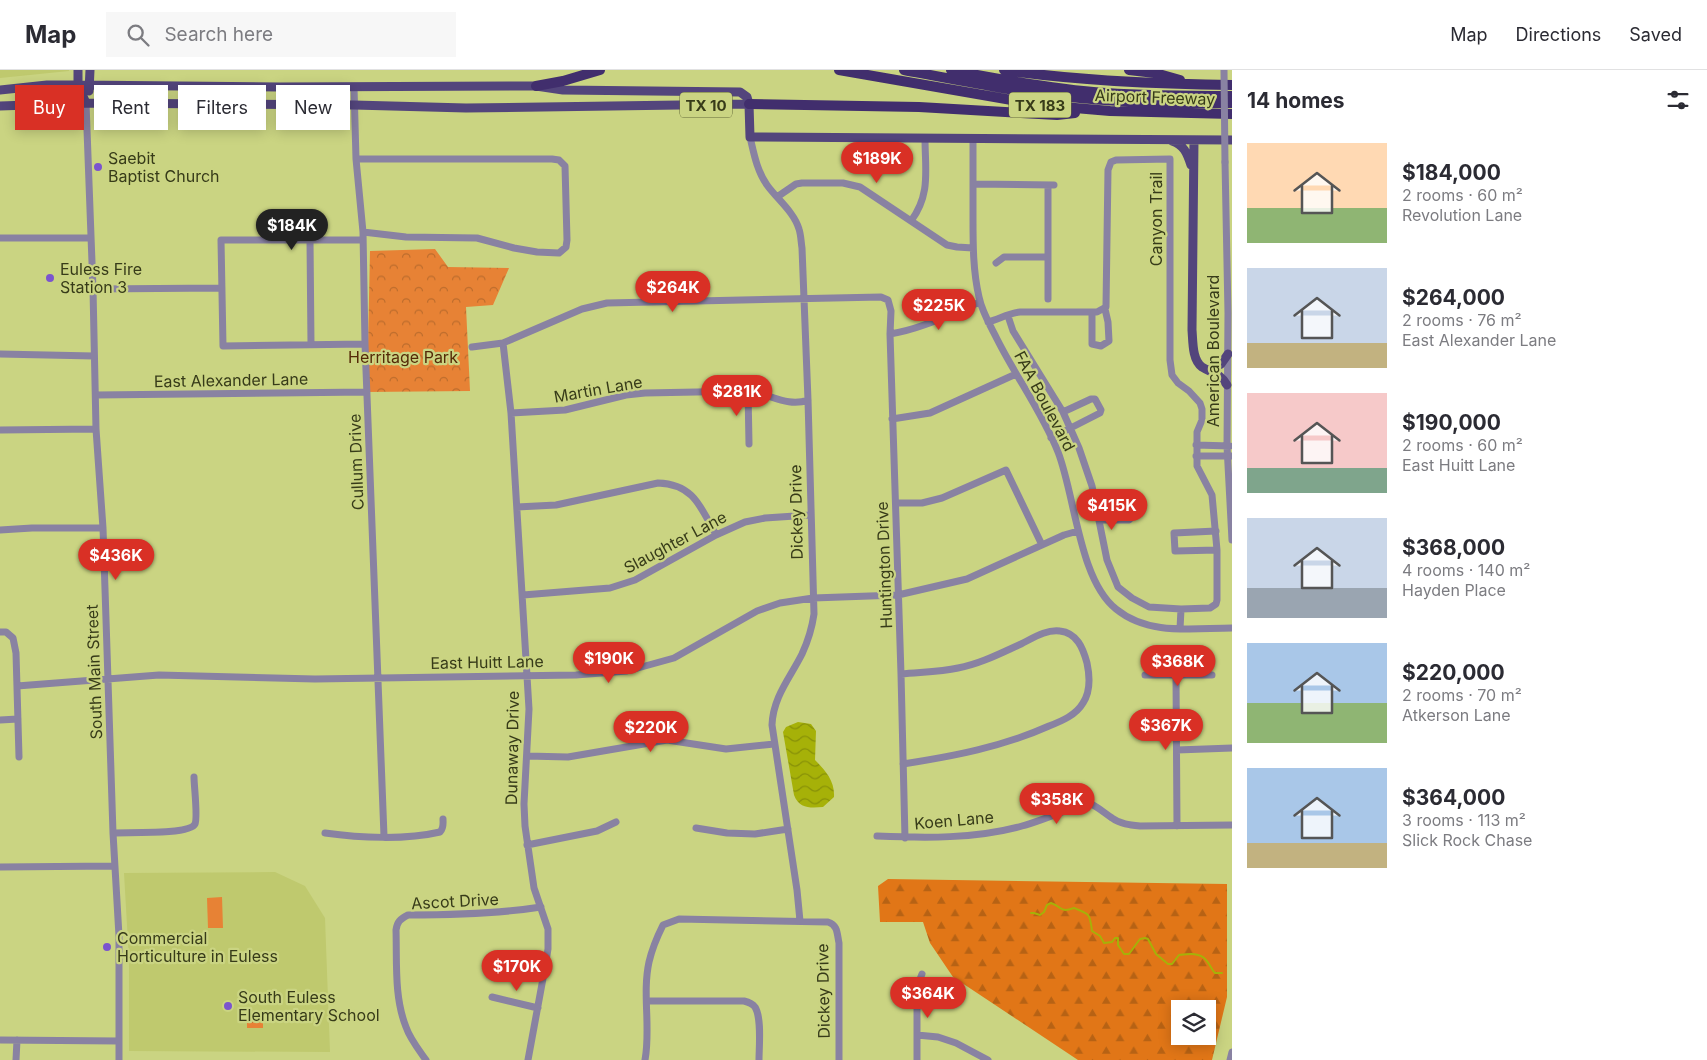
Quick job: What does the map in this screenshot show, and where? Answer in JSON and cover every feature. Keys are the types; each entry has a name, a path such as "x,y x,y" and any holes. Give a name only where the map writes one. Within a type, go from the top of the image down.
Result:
{"highway":[{"path":"536,86 563,81 600,70"},
{"name":"Airport Freeway","path":"839,70 1040,105 1110,111 1232,114"},
{"path":"904,70 1016,90 1080,98 1137,102 1232,104"},
{"path":"951,70 1013,82 1081,91 1232,96"},
{"name":"Airport Freeway","path":"1004,70 1082,80 1232,85"},
{"path":"1129,70 1155,73 1195,84"},
{"path":"749,104 919,107 1057,115 1110,111"}],"main road":[{"path":"78,70 78,85"},
{"path":"86,103 90,86 90,70"},
{"path":"84,86 536,86 563,90 740,92 747,97 749,104"},
{"path":"0,90 15,88"},
{"path":"663,92 663,106"},
{"path":"84,98 86,103"},
{"name":"TX 10","path":"0,106 86,103 354,105 466,108 749,104"},
{"name":"Dickey Drive","path":"749,104 750,138"},
{"path":"750,138 1229,140"},
{"path":"1170,140 1183,147 1194,175"},
{"path":"1194,140 1193,344 1196,359 1200,366 1220,376 1227,385"},
{"path":"1194,175 1197,153 1204,144 1212,140"},
{"path":"1210,370 1221,364 1228,354"}],"street":[{"name":"American Boulevard","path":"1224,70 1227,385 1232,540"},
{"name":"Cullum Drive","path":"354,87 356,159 363,232 365,344 384,836"},
{"name":"South Main Street","path":"86,103 96,429 103,528 113,832 119,936 119,1060"},
{"name":"Dickey Drive","path":"750,138 761,174 799,228 802,248 814,614 812,631 802,654 775,703 772,725 800,921 828,922 833,924 837,930 839,1060"},
{"path":"911,221 921,206 925,192 925,138"},
{"name":"FAA Boulevard","path":"973,139 973,248 980,302 988,322 1051,438 1063,467 1078,531 1090,571 1102,595 1114,608 1137,622 1156,628 1232,628"},
{"path":"356,159 552,158 559,160 565,166 568,240 566,247 559,253 514,248 477,238 406,237 363,232"},
{"name":"Canyon Trail","path":"1104,309 1106,306 1108,170 1110,162 1116,160 1170,160 1170,360 1172,376 1200,403 1202,409 1202,420 1197,432 1196,444"},
{"path":"777,197 796,184 852,184 867,190 947,245 973,248"},
{"path":"973,184 1051,184 1047,257 1048,299"},
{"path":"0,238 91,238"},
{"path":"363,240 222,240 223,346 365,344"},
{"path":"310,240 311,344"},
{"path":"996,263 1004,256 1047,257"},
{"path":"93,289 222,288"},
{"name":"Huntington Drive","path":"804,299 881,297 888,300 890,304 905,838"},
{"path":"472,347 503,343 582,309 607,303 804,299"},
{"path":"890,334 922,327 980,302"},
{"path":"988,322 1008,316 1011,313 1020,312 1092,312 1097,312 1104,309 1108,322 1109,342 1100,346 1092,344 1092,312"},
{"path":"1008,316 1013,331 1070,428 1092,486 1107,560 1118,587 1132,598 1149,607 1210,608 1216,604 1217,550 1212,495 1197,466 1196,444 1230,446"},
{"name":"Dunaway Drive","path":"503,343 517,507 529,709 524,804 527,845 534,888 548,929 548,949 528,1060"},
{"path":"0,354 94,356"},
{"path":"892,419 930,413 1016,374"},
{"path":"748,391 749,444"},
{"name":"Martin Lane","path":"510,413 565,410 626,395 645,393 748,391 760,392 782,401 795,403 808,400"},
{"name":"East Alexander Lane","path":"96,395 367,392"},
{"path":"1051,438 1101,410 1095,400 1091,399 1062,412"},
{"path":"0,430 96,429"},
{"path":"1196,456 1230,456"},
{"path":"896,503 922,502 942,498 1006,470 1042,545"},
{"path":"517,507 556,505 658,483 667,483 683,488 688,492 698,504 716,535"},
{"path":"1095,502 1129,503 1131,505 1131,518 1129,520 1099,520"},
{"name":"Slaughter Lane","path":"523,595 610,588 623,585 716,535 745,522 757,519 810,515"},
{"path":"0,530 103,528"},
{"name":"East Huitt Lane","path":"17,686 159,675 315,679 613,673 674,658 757,611 780,603 813,598 898,596 967,579 1064,535 1078,531"},
{"path":"1216,532 1174,533 1175,551 1217,550"},
{"path":"1180,629 1181,609"},
{"path":"901,674 963,667 998,655 1052,631 1070,634 1077,639 1085,657 1090,683 1084,703 1075,713 1061,722 988,749 904,764"},
{"path":"0,632 6,632 15,644 19,757"},
{"path":"1145,675 1212,675"},
{"path":"1176,676 1177,826"},
{"path":"0,720 18,719"},
{"path":"527,756 568,757 667,740 726,749 774,744"},
{"path":"1177,750 1232,748"},
{"path":"113,832 179,831 193,827 196,811 194,777"},
{"name":"Koen Lane","path":"877,836 905,838 972,835 1022,826 1087,802 1096,806 1113,819 1125,824 1177,826 1232,825"},
{"path":"325,833 421,836 440,832 444,824 443,819"},
{"path":"527,845 597,832 616,822"},
{"path":"696,828 727,833 755,834 788,829"},
{"path":"0,867 115,866"},
{"name":"Ascot Drive","path":"422,1058 406,1028 400,1008 397,984 396,930 400,920 408,916 516,911 541,907"},
{"path":"645,1060 649,962 656,939 663,925 679,919 800,921"},
{"path":"917,1060 917,987 922,974"},
{"path":"492,997 538,1008"},
{"path":"647,1001 744,1001 753,1006 757,1012 759,1060"},
{"path":"917,1035 938,1037 956,1043 988,1060"},
{"path":"0,1040 119,1041"},
{"path":"16,1060 17,1040"},
{"path":"1230,1060 1232,1052"}],"shaded area":[{"path":"0,70 69,70 69,71 0,78"},
{"name":"South Euless Elementary School","path":"275,872 305,886 325,918 330,1052 129,1051 129,960 124,873"}],"green space":[{"name":"Herritage Park","path":"435,249 448,267 509,268 493,305 466,307 470,391 367,392 370,251"},
{"path":"888,879 1227,884 1227,997 1216,1043 1216,1000 1171,1000 1171,1045 1216,1045 1212,1060 1078,1060 953,977 930,943 923,922 880,922 878,886"},
{"path":"222,897 223,928 208,928 207,898"},
{"path":"247,1011 263,1011 263,1028 247,1028"}],"water":[{"path":"798,722 811,724 816,731 815,760 826,772 833,786 834,797 823,807 806,807 796,800 794,795 783,732 786,727"}],"waterway":[{"path":"1031,913 1040,915 1044,912 1047,905 1051,903 1063,910 1074,908 1088,915 1092,931 1100,936 1104,943 1112,942 1115,938 1118,938 1118,945 1124,954 1129,954 1140,939 1145,938 1148,939 1156,954 1168,964 1172,964 1179,955 1197,955 1203,957 1215,973 1222,973"}],"place":[{"name":"Saebit Baptist Church","path":"98,167"},
{"name":"Euless Fire Station 3","path":"50,278"},
{"name":"Commercial Horticulture in Euless","path":"107,947"},
{"name":"South Euless Elementary School","path":"228,1006"}]}
